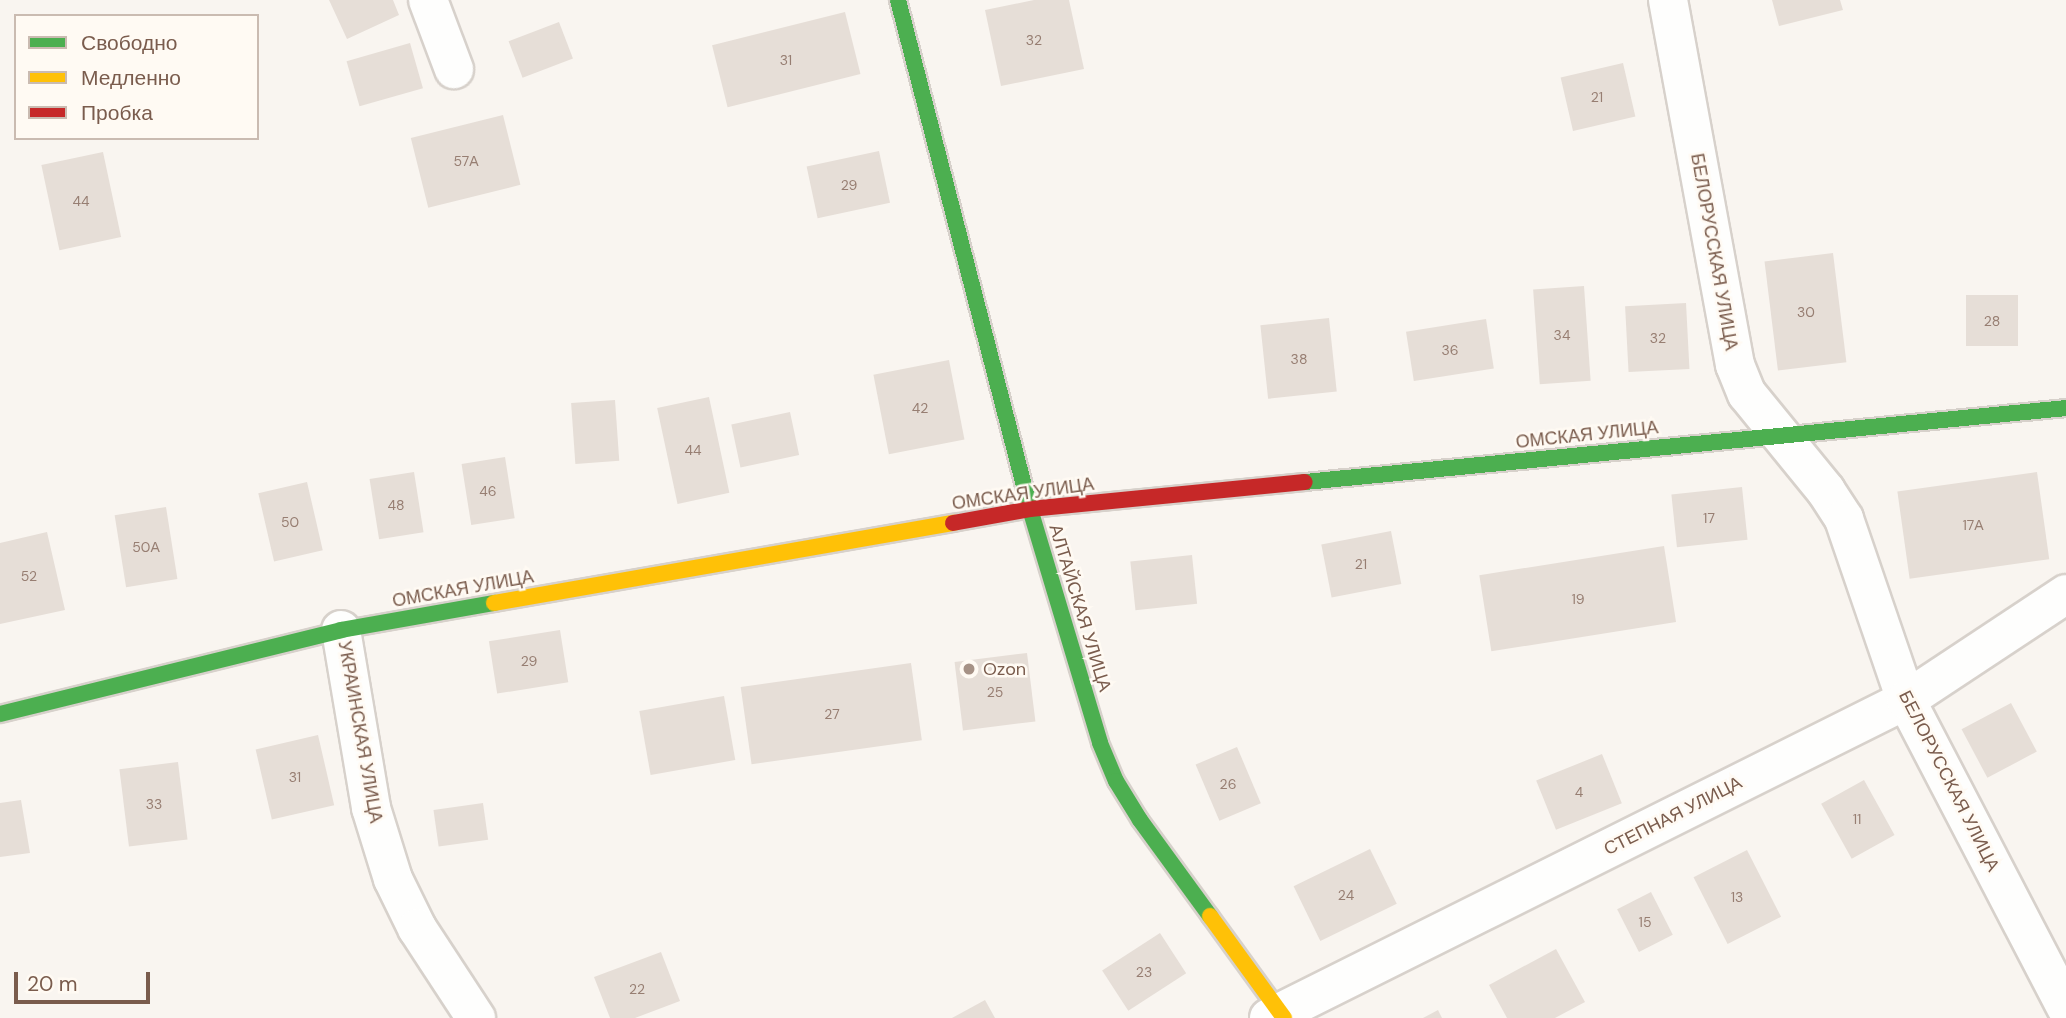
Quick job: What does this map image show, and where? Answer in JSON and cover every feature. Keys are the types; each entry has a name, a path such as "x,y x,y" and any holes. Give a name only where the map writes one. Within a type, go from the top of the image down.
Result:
{"street":[{"path":"428,0 454,69"},
{"name":"АЛТАЙСКАЯ УЛИЦА","path":"898,0 1030,509 1100,744 1116,781 1140,820 1278,1016"},
{"name":"БЕЛОРУССКАЯ УЛИЦА","path":"1668,0 1735,365 1747,394 1826,491 1844,519 1906,700 2066,1008"},
{"name":"ОМСКАЯ УЛИЦА","path":"0,714 341,630 1030,509 2066,408"},
{"name":"СТЕПНАЯ УЛИЦА","path":"1278,1016 1906,700 2066,594"},
{"name":"УКРАИНСКАЯ УЛИЦА","path":"341,630 371,808 393,879 417,928 475,1018"}],"building":[{"path":"329,0 393,0 399,15 347,39"},
{"path":"1034,0 1069,0 1084,69 1001,86 985,10"},
{"path":"1772,0 1840,0 1843,10 1779,26"},
{"path":"845,12 860,74 728,107 712,45"},
{"path":"559,22 573,58 523,78 509,41"},
{"path":"410,43 423,88 360,106 347,61"},
{"path":"1623,63 1635,117 1573,131 1561,77"},
{"path":"503,115 520,185 428,208 411,138"},
{"path":"879,151 890,203 818,218 807,166"},
{"path":"103,152 121,237 59,250 41,165"},
{"path":"1833,253 1846,362 1778,371 1765,261"},
{"path":"1584,286 1591,381 1540,384 1533,290"},
{"path":"1966,295 2018,295 2018,346 1966,346"},
{"path":"1686,303 1689,369 1629,372 1625,306"},
{"path":"1329,318 1337,392 1268,399 1260,325"},
{"path":"1486,319 1494,368 1414,381 1406,332"},
{"path":"949,360 964,440 889,454 873,375"},
{"path":"709,397 729,493 678,504 657,408"},
{"path":"615,400 619,461 575,464 571,403"},
{"path":"790,412 799,455 740,468 731,424"},
{"path":"505,457 515,518 471,525 462,464"},
{"path":"414,472 424,532 379,539 370,479"},
{"path":"2037,472 2049,559 1910,579 1897,492"},
{"path":"307,482 323,550 274,561 258,493"},
{"path":"1742,487 1748,540 1677,547 1671,494"},
{"path":"166,507 177,579 126,587 115,515"},
{"path":"1391,531 1401,584 1332,598 1321,545"},
{"path":"47,532 65,610 0,624 0,543"},
{"path":"1664,546 1676,622 1491,651 1479,575"},
{"path":"1192,555 1197,604 1135,610 1130,561"},
{"path":"560,630 568,682 497,694 489,641"},
{"path":"1027,653 1035,721 963,730 955,662"},
{"path":"911,663 922,740 752,764 741,687"},
{"path":"724,696 735,760 651,775 639,711"},
{"path":"2011,703 2037,752 1987,778 1962,729"},
{"path":"318,735 334,805 272,820 256,749"},
{"path":"1237,747 1261,803 1219,821 1196,765"},
{"path":"1602,754 1622,803 1556,830 1536,781"},
{"path":"178,762 188,839 129,847 119,769"},
{"path":"1864,780 1895,835 1852,859 1821,804"},
{"path":"21,800 30,853 0,857 0,803"},
{"path":"483,803 488,840 439,847 433,810"},
{"path":"1370,849 1397,904 1320,941 1294,886"},
{"path":"1747,850 1781,917 1728,944 1694,877"},
{"path":"1651,892 1673,935 1639,952 1617,909"},
{"path":"1160,933 1186,973 1128,1011 1102,971"},
{"path":"1556,949 1585,1002 1555,1018 1507,1018 1489,985"},
{"path":"661,952 680,1001 635,1018 610,1018 594,977"},
{"path":"985,1000 995,1018 952,1018"},
{"path":"1438,1010 1442,1018 1423,1018"}],"traffic: fast":[{"path":"898,0 1030,509 1100,743 1116,781 1140,820 1210,916"},
{"path":"1305,482 2066,408"},
{"path":"0,714 341,630 494,603"}],"traffic: slow":[{"path":"494,603 953,523"},
{"path":"1210,916 1284,1018"}],"traffic: jam":[{"path":"953,523 1030,509 1305,482"}],"place":[{"name":"Ozon","path":"969,669"}]}
